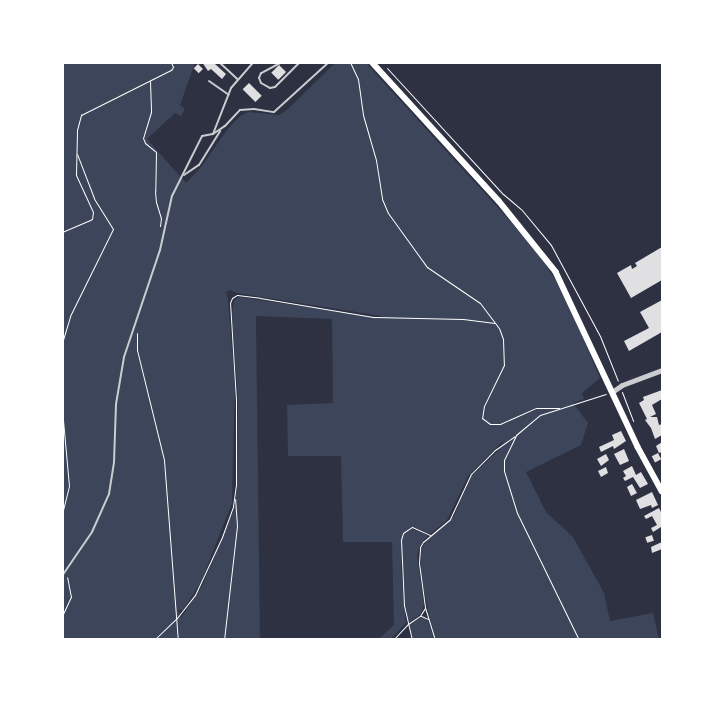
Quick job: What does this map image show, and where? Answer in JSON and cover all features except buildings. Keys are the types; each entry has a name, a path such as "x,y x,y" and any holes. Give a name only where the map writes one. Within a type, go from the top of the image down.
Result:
{"main road":[{"path":"372,62 466,163 548,259 564,285 638,447 662,487"}],"street":[{"path":"612,392 620,386 662,370"}],"lane":[{"path":"219,62 237,79"},
{"path":"213,134 228,95 237,79 254,62"},
{"path":"282,62 261,74 259,78 261,84 270,88 275,87 300,62"},
{"path":"62,576 92,532 109,494 114,462 116,404 124,356 160,250 168,207 202,136 213,134 221,129 240,110 254,109 274,112 330,62"},
{"path":"209,81 228,95"},
{"path":"183,176 199,165 221,129"}],"path":[{"path":"62,232 92,219 93,212 76,175 77,130 81,116 171,70 173,68 172,62"},
{"path":"350,62 358,79 363,115 376,160 382,199 388,213 426,267 480,304 495,323 503,339 504,365 484,406 482,418 490,424 500,424 536,408 559,408"},
{"path":"382,62 400,82"},
{"path":"150,82 152,112 144,138 145,143 156,152 156,202 161,218"},
{"path":"62,343 70,316 113,230 94,198 77,153"},
{"path":"224,640 237,526 235,495 236,380 230,303 234,296 286,302 374,317 441,318 495,323"},
{"path":"137,332 137,350 164,460 178,640"},
{"path":"620,386 636,427"},
{"path":"435,640 425,607 419,553 423,542 450,518 471,474 495,450 540,415 559,408 580,404 612,392"},
{"path":"62,409 69,486 62,515"},
{"path":"516,435 504,460 504,471 510,493 517,513 579,640"},
{"path":"154,640 177,618 202,583 222,538 235,495"},
{"path":"412,640 404,605 401,540 403,533 412,528 430,535"},
{"path":"62,616 71,597 66,572"},
{"path":"393,640 408,624 420,616 425,607"},
{"path":"420,616 428,620"}],"shaded area":[{"path":"62,63 195,63 180,105 185,109 181,116 175,113 147,139 186,183 201,167 227,130 240,116 248,112 279,115 288,109 335,63 366,63 520,232 548,268 564,294 600,378 582,393 584,399 573,403 588,423 581,445 526,472 546,512 573,537 604,593 610,621 653,613 659,639 436,639 430,620 421,575 421,549 428,539 454,516 466,484 472,474 499,450 504,440 468,476 447,520 430,534 413,527 403,534 401,569 406,623 391,639 379,639 394,625 392,542 343,542 341,456 288,456 287,405 333,403 332,319 256,316 260,639 63,639","holes":["230,290 237,293 381,316 383,318 239,297 234,300 232,316 238,400 235,506 203,584 181,618 178,610 183,610 201,582 232,503 235,387 226,292"]},
{"path":"412,529 428,535 421,544 417,555 424,604 421,614 408,623 405,605 402,541 404,534"},
{"path":"419,618 425,618 428,621 434,639 412,639 409,625"}]}
